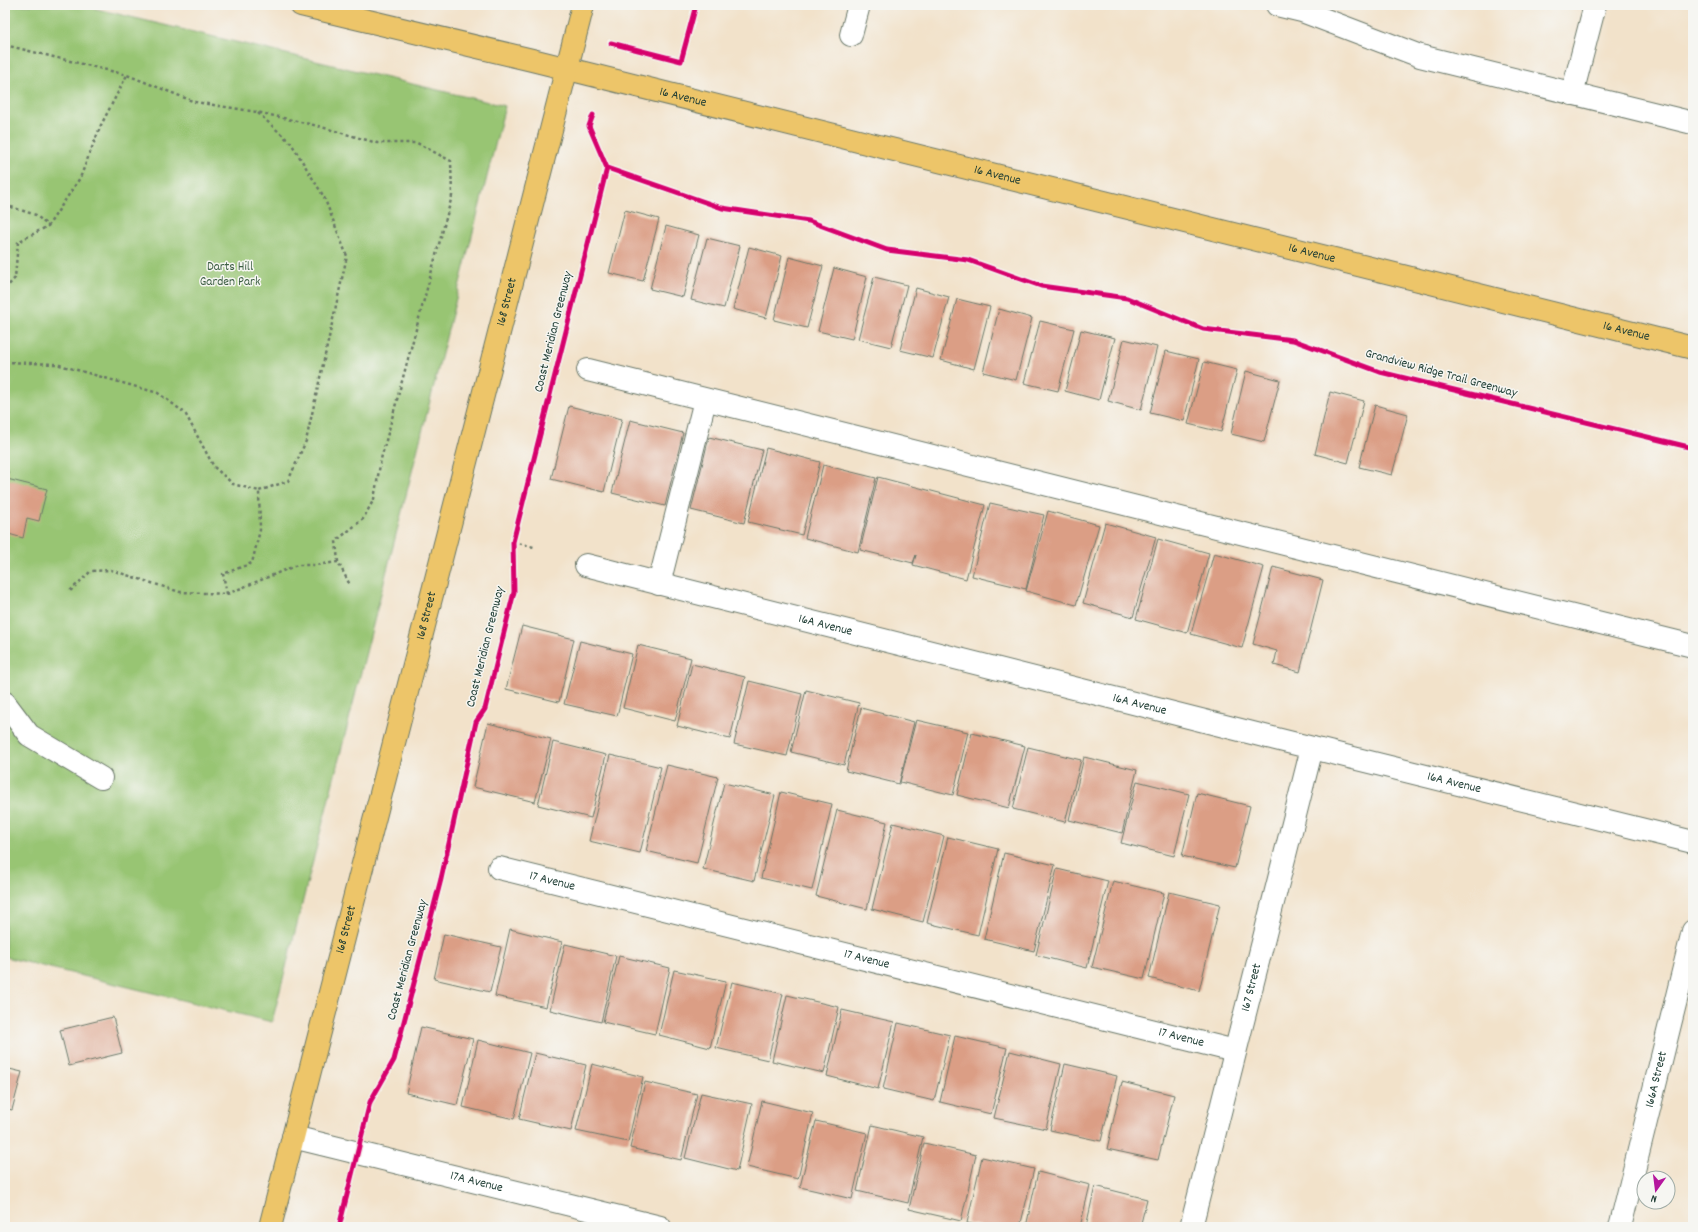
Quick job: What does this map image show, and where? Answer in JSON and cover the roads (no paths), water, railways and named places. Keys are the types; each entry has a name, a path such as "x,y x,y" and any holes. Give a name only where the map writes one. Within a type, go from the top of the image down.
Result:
{"main road":[{"name":"16 Avenue","path":"301,5 566,68 1693,348"},
{"name":"168 Street","path":"270,1227 583,5"}],"street":[{"path":"851,35 858,5"},
{"path":"1277,5 1302,11 1420,56 1693,123"},
{"path":"1572,94 1595,5"},
{"path":"588,370 1693,646"},
{"path":"659,584 705,400"},
{"name":"16A Avenue","path":"586,565 1312,748 1693,842"},
{"path":"5,703 29,735 100,778"},
{"name":"167 Street","path":"1190,1227 1312,748"},
{"name":"17 Avenue","path":"499,868 1235,1050"},
{"name":"166A Street","path":"1620,1227 1693,931"},
{"name":"17A Avenue","path":"293,1138 660,1227"}],"park label":[{"name":"Darts Hill Garden Park","path":"230,274"}]}
